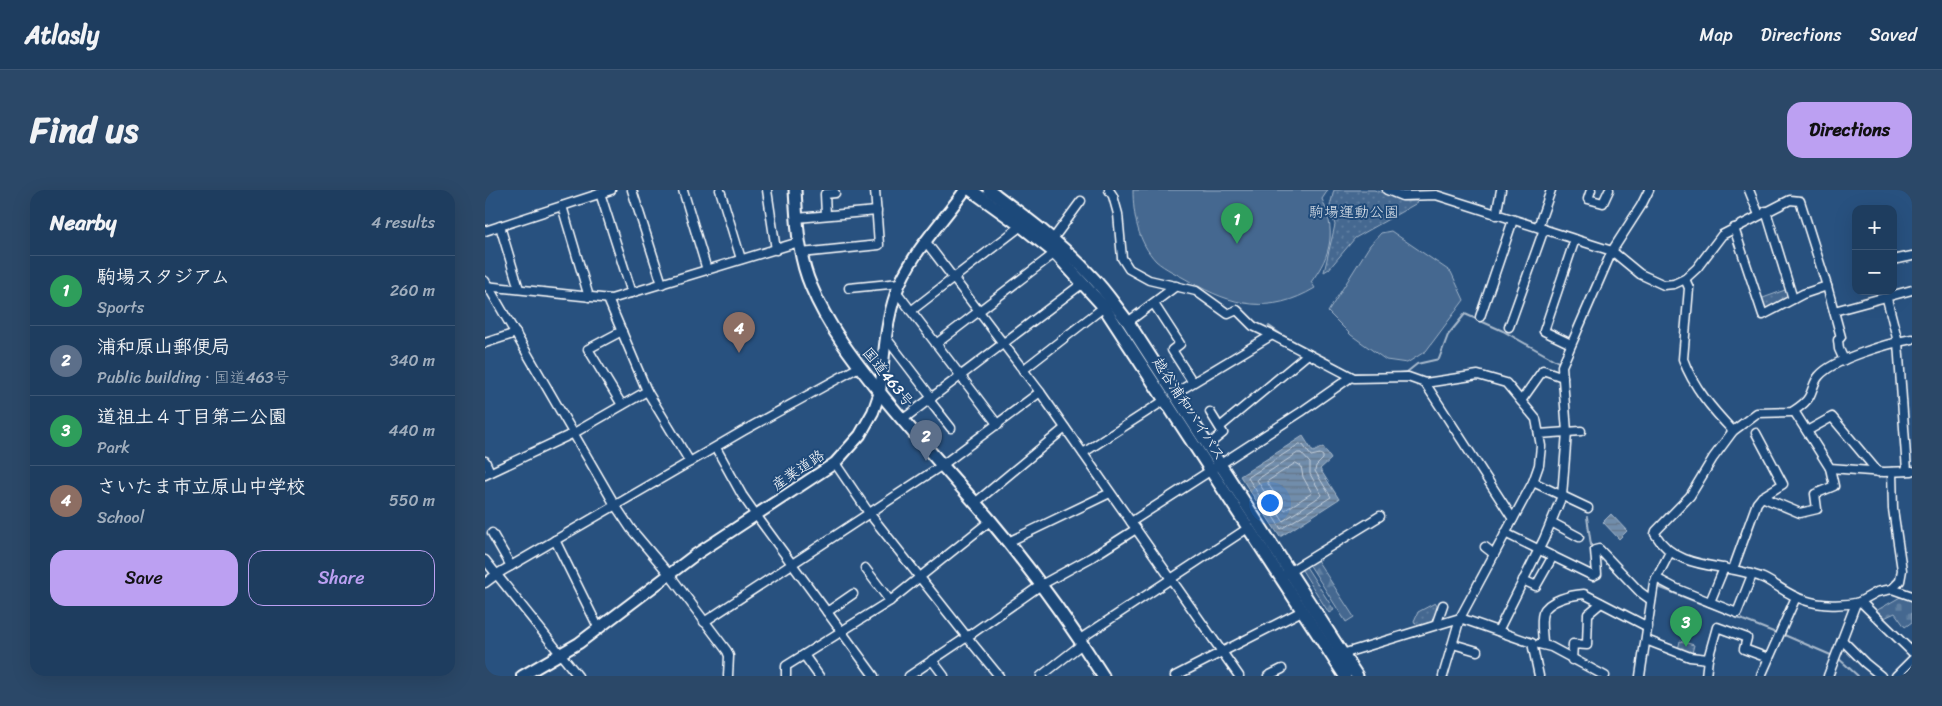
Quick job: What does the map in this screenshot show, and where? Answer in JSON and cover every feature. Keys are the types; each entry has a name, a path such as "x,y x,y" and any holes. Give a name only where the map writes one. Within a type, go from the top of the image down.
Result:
{"highway":[{"name":"国道463号","path":"795,190 800,248 811,286 838,336 859,367 902,420 1008,542 1041,585 1103,676"},
{"name":"越谷浦和バイパス","path":"971,190 1055,253 1104,307 1207,446 1215,467 1248,528 1285,574 1302,610 1345,676"},
{"name":"越谷浦和バイパス","path":"989,190 1053,239 1094,278 1128,322 1169,397 1285,574 1357,676"}],"main road":[{"name":"産業道路","path":"522,676 561,654 599,629 669,574 835,463 860,435 873,412 880,392 889,317 898,287 925,242 965,190"}],"street":[{"path":"485,231 561,206 586,194 600,194 611,190"},
{"path":"632,190 662,284"},
{"path":"683,190 707,270"},
{"path":"720,190 741,259"},
{"path":"767,190 776,250"},
{"path":"486,284 608,299 776,250 879,245 875,190"},
{"path":"1109,190 1113,196 1118,214 1122,258 1129,269 1149,280 1196,291 1227,314 1237,310 1253,326 1354,378 1408,377 1425,383 1477,375 1505,383 1536,419 1541,446 1539,465 1533,482 1460,618 1443,676"},
{"path":"1387,190 1402,196 1425,192 1612,251 1640,274 1664,285 1674,284 1697,268 1722,235 1790,200 1800,201 1834,311 1841,337 1838,340 1839,349 1844,360"},
{"path":"1447,199 1449,190"},
{"path":"1496,215 1501,190"},
{"path":"1509,327 1541,228 1551,190"},
{"path":"1591,190 1588,199 1603,203 1609,190"},
{"path":"1498,631 1539,549 1562,496 1567,432 1562,366 1612,251 1649,190"},
{"path":"1749,190 1763,213 1793,299"},
{"path":"1790,200 1791,190"},
{"path":"826,215 825,194 835,193"},
{"path":"600,194 632,293"},
{"path":"1053,239 1081,201"},
{"path":"561,206 589,297"},
{"path":"797,218 877,211"},
{"path":"1480,317 1513,220"},
{"path":"500,226 519,289"},
{"path":"911,311 1021,226"},
{"path":"1734,228 1763,315 1793,299 1827,286"},
{"path":"1571,344 1544,331 1575,239"},
{"path":"925,242 1040,392 1239,676"},
{"path":"936,344 1055,253"},
{"path":"1897,259 1912,256"},
{"path":"1685,278 1689,288 1683,359 1709,405 1731,433"},
{"path":"902,420 1083,283"},
{"path":"486,284 615,505 727,652 729,656 728,676"},
{"path":"1128,322 1176,286"},
{"path":"849,288 898,287 911,311 998,425"},
{"path":"1897,292 1912,290"},
{"path":"1834,311 1882,295"},
{"path":"1830,468 1878,472 1910,471 1898,342 1885,295"},
{"path":"608,299 647,391 690,462"},
{"path":"1154,304 1180,344 1172,350 1192,381"},
{"path":"1023,370 1104,307"},
{"path":"622,331 588,349 622,405"},
{"path":"485,343 515,333"},
{"path":"1083,453 1192,381 1272,335"},
{"path":"887,339 951,428"},
{"path":"1912,339 1844,360 1823,371 1817,378 1808,399 1794,411 1757,414 1731,433 1689,496 1656,531 1657,538 1670,552 1686,560 1733,569 1763,578 1797,597 1815,602 1858,603 1865,605 1912,652"},
{"path":"1220,427 1308,354"},
{"path":"485,583 497,574 743,431 859,367"},
{"path":"1521,400 1543,370 1563,377"},
{"path":"1131,522 1301,412 1351,376"},
{"path":"1425,383 1513,519"},
{"path":"485,461 488,473 574,433 647,391"},
{"path":"704,622 941,466 1040,392"},
{"path":"1762,497 1800,513 1817,509 1815,494 1834,486 1830,468 1794,411"},
{"path":"1207,446 1223,432 1210,412"},
{"path":"1807,431 1832,417 1878,472"},
{"path":"975,504 1065,428"},
{"path":"1539,434 1581,431"},
{"path":"1733,569 1757,503 1762,497 1783,484 1756,433"},
{"path":"716,448 756,516 874,676"},
{"path":"835,463 869,513 919,578 999,676"},
{"path":"1892,472 1893,509 1902,570 1900,581 1892,589"},
{"path":"1533,482 1587,508"},
{"path":"1008,542 1111,494"},
{"path":"1285,574 1380,516"},
{"path":"786,676 786,666 890,601 990,521"},
{"path":"1551,522 1579,537"},
{"path":"1041,676 1081,642 1248,528"},
{"path":"910,676 1041,585 1092,558 1136,529"},
{"path":"1505,533 1593,576 1597,574 1595,550 1599,549 1640,592 1651,600"},
{"path":"492,534 511,566"},
{"path":"555,540 599,629"},
{"path":"1485,547 1494,554"},
{"path":"1640,676 1654,583 1670,552"},
{"path":"1523,580 1536,586 1553,556"},
{"path":"485,560 578,676"},
{"path":"865,568 890,601"},
{"path":"1710,602 1724,568"},
{"path":"1656,578 1675,588 1737,613 1753,575"},
{"path":"1828,676 1858,603 1877,592 1892,589 1912,596"},
{"path":"827,612 853,594"},
{"path":"1543,644 1542,614 1548,605 1573,595 1584,594 1647,627"},
{"path":"1761,676 1797,597"},
{"path":"1573,660 1573,644 1587,645 1588,614 1601,603"},
{"path":"1435,625 1443,605"},
{"path":"1175,676 1302,610"},
{"path":"1342,654 1460,618 1532,643 1551,646 1573,660 1605,676"},
{"path":"1705,676 1717,627 1747,638 1744,649 1769,658"},
{"path":"1646,640 1690,657 1708,660"},
{"path":"1842,640 1881,676"},
{"path":"1532,643 1539,676"},
{"path":"1453,644 1477,651"},
{"path":"804,655 819,676"},
{"path":"932,660 944,676"},
{"path":"1896,676 1912,660"},
{"path":"1268,676 1282,669"}],"green space":[{"path":"1133,190 1328,190 1322,199 1329,222 1330,242 1324,262 1311,282 1315,288 1283,302 1267,304 1236,301 1205,290 1160,264 1150,254 1138,228"},
{"name":"駒場運動公園","path":"1334,190 1374,190 1403,201 1416,201 1417,203 1355,238 1329,269 1324,272 1335,225 1330,206"},
{"path":"1391,231 1451,272 1464,300 1426,351 1407,363 1386,360 1351,335 1328,312 1370,245 1381,233"},
{"path":"1788,289 1791,297 1764,311 1760,299"},
{"path":"1317,560 1354,617 1346,622 1309,564"},
{"path":"1305,565 1334,610 1329,613 1300,567"},
{"path":"1902,596 1912,599 1912,622 1905,627 1895,613 1882,619 1874,612"},
{"path":"1435,603 1440,610 1433,624 1417,626 1414,621 1418,612"},
{"path":"1680,641 1694,645 1692,653 1678,650"}],"water":[{"path":"1303,436 1313,452 1323,447 1331,459 1320,469 1339,499 1280,537 1240,476"},
{"path":"1611,514 1627,531 1619,539 1603,522"}],"waterway":[{"path":"1390,374 1407,372 1417,364 1439,359 1448,335 1465,314 1503,331 1560,363"},
{"path":"1269,326 1282,335 1354,373 1373,374"},
{"path":"1587,517 1592,552"},
{"path":"1657,585 1776,633"},
{"path":"1782,634 1833,656"},
{"path":"1838,658 1858,676"}],"place":[{"name":"駒場スタジアム","path":"1237,244"},
{"name":"さいたま市立原山中学校","path":"739,353"},
{"name":"浦和原山郵便局","path":"926,461"},
{"name":"道祖土４丁目第二公園","path":"1686,647"}]}
